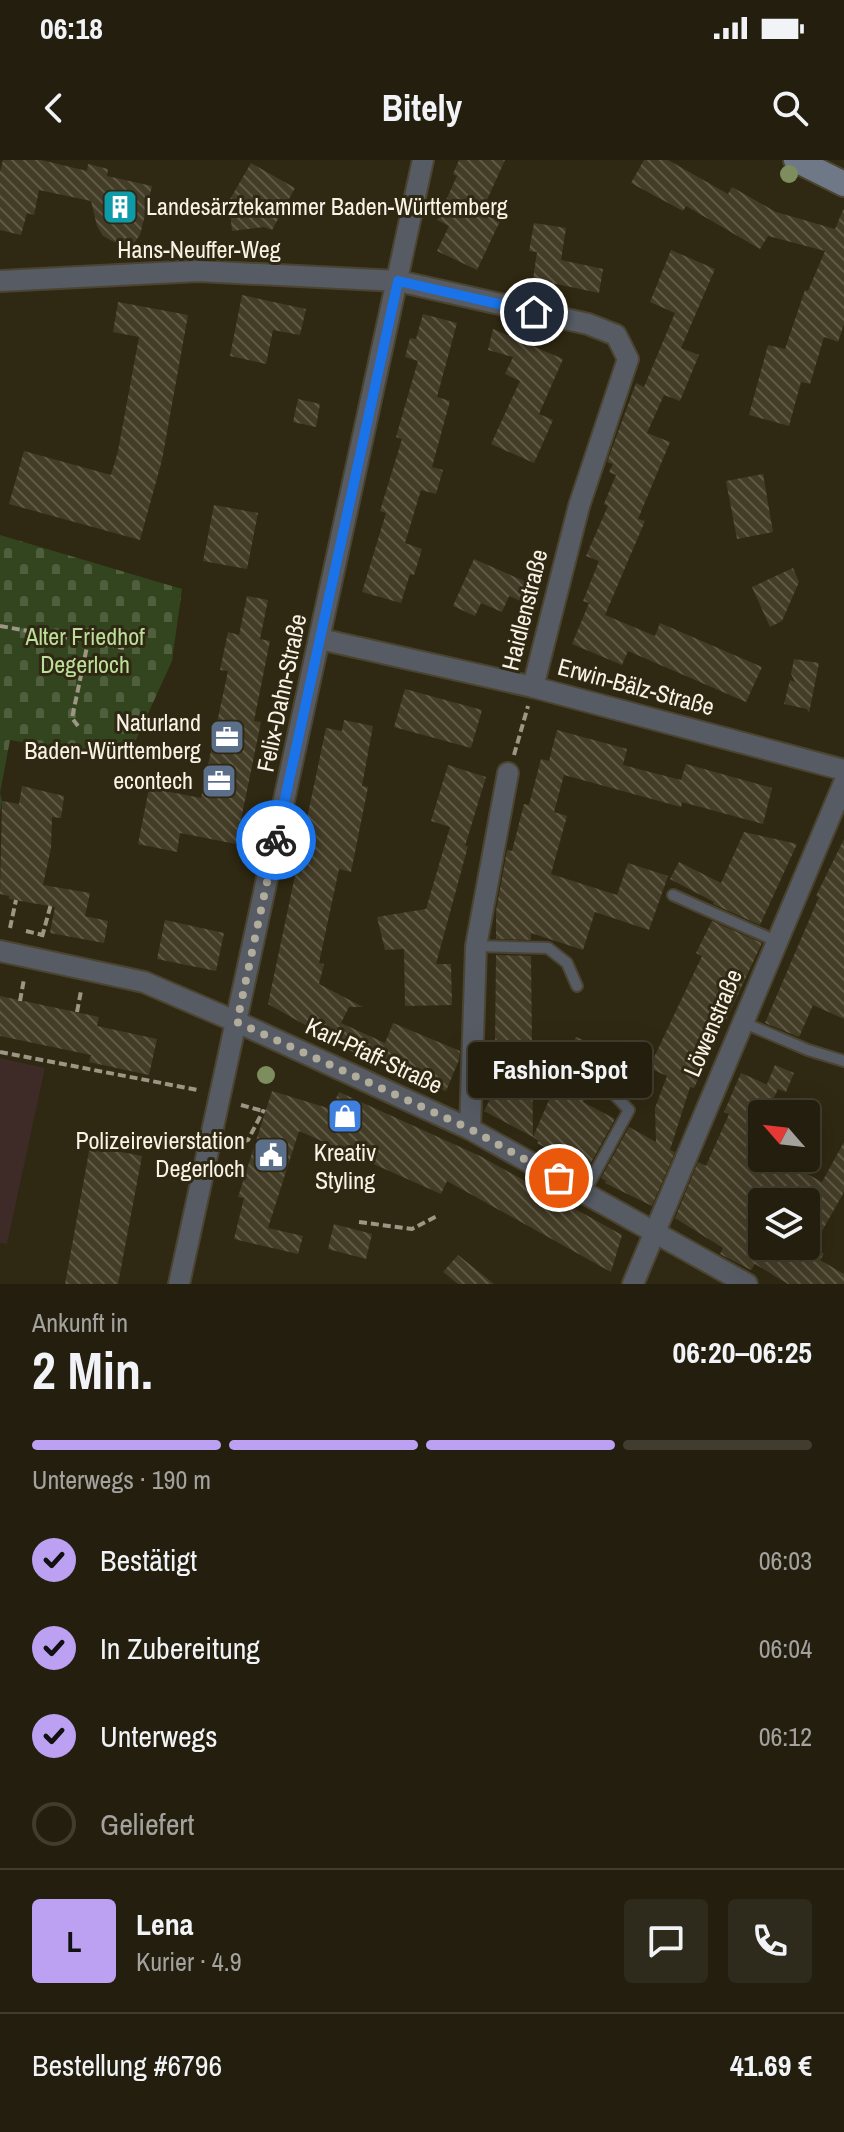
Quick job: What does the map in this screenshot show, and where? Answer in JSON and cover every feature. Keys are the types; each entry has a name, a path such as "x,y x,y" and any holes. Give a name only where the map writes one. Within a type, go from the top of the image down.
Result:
{"street":[{"name":"Felix-Dahn-Straße","path":"179,1284 423,160"},
{"path":"796,160 844,184"},
{"name":"Hans-Neuffer-Weg","path":"0,281 198,271 398,281"},
{"name":"Haidlenstraße","path":"398,281 588,324 616,335 628,359 579,506 533,687"},
{"name":"Erwin-Bälz-Straße","path":"320,639 533,687 844,770"},
{"path":"470,1129 476,946 508,773"},
{"name":"Löwenstraße","path":"633,1284 844,783"},
{"name":"Karl-Pfaff-Straße","path":"0,951 144,982 237,1022 470,1129 747,1284"}],"lane":[{"path":"673,895 776,941"},
{"path":"476,946 548,948 567,963 577,986"},
{"path":"742,1022 808,1050 844,1061"},
{"path":"584,1193 629,1110 593,1072"}],"path":[{"path":"0,626 124,648"},
{"path":"78,726 72,718 88,642"},
{"name":"Haidlenstraße","path":"508,773 533,687"},
{"path":"10,928 16,900"},
{"path":"21,930 42,938 51,904"},
{"path":"0,1052 134,1075 221,1095"},
{"path":"212,1136 236,1145 248,1140 265,1112"},
{"path":"359,1222 412,1229 437,1216"}],"shaded area":[{"path":"0,1058 45,1068 7,1244 0,1243"}],"green space":[{"name":"Alter Friedhof Degerloch","path":"0,535 182,589 172,661 136,740 71,751 10,740 0,793"}],"building":[{"name":"Landesärztekammer Baden-Württemberg","path":"3,160 41,160 87,171 88,164 108,169 107,176 152,186 140,235 134,243 125,246 114,242 103,236 97,226 91,201 39,190 34,215 27,213 21,235 0,230 0,172"},
{"path":"459,160 505,160 481,213 500,221 477,270 437,251 449,226 437,220 457,176 453,174"},
{"path":"644,160 668,160 728,194 732,187 776,212 835,229 844,208 844,324 838,342 824,337 810,384 801,382 789,426 749,415 768,345 785,349 805,290 808,291 825,251 768,236 760,249 686,206 683,211 631,183"},
{"path":"251,163 295,188 272,230 264,227 232,231 229,201"},
{"path":"534,223 566,228 561,260 603,269 599,293 533,279 537,252 529,251"},
{"path":"671,250 715,269 681,348 699,355 680,401 664,395 647,433 670,442 638,519 645,521 605,615 655,636 660,623 762,667 746,702 628,651 622,665 572,644 589,603 583,601 599,561 586,556 608,506 604,504 616,475 609,472 613,464 607,462 636,383 644,387 675,313 650,302"},
{"path":"242,295 306,309 300,335 273,330 266,364 230,356"},
{"path":"118,302 188,315 162,460 140,540 9,504 24,451 111,475 139,337 113,332"},
{"path":"423,314 457,323 437,397 450,401 432,467 443,470 436,494 421,490 405,543 422,549 401,603 362,592 386,513 380,511 402,439 396,437 418,361 405,357 410,338 416,339"},
{"path":"493,329 563,359 539,414 553,420 534,463 491,444 520,381 505,374 513,357 488,350"},
{"path":"298,399 320,404 316,427 293,422"},
{"path":"763,474 773,532 737,539 726,481"},
{"path":"214,505 258,513 247,569 203,561"},
{"path":"474,559 538,587 530,605 509,596 502,612 481,603 475,616 453,606"},
{"path":"793,568 799,582 782,621 770,627 752,587"},
{"path":"247,596 268,600 260,639 270,641 254,721 261,722 236,844 180,833 177,852 138,844 149,788 201,798 228,671 220,670 228,632 239,635"},
{"path":"794,659 819,663 809,713 807,709 784,704 790,680 795,682 791,674"},
{"path":"405,689 482,710 471,748 394,727"},
{"path":"344,720 373,726 362,786 368,787 351,872 339,869 319,963 324,964 319,984 363,1007 349,1007 341,1023 385,1043 393,1023 460,1051 446,1091 358,1055 268,1004 326,728 342,731"},
{"path":"557,730 627,749 623,765 681,780 686,764 772,788 763,824 682,802 681,807 564,775 554,812 567,816 551,874 617,895 628,863 668,876 649,930 595,912 583,950 531,933 531,940 496,939 496,911 507,850 512,851 524,804 529,805 541,759 549,761"},
{"path":"448,765 486,777 465,846 468,846 436,964 451,964 452,1005 405,1006 404,949 385,950 377,917 426,909 450,827 431,821"},
{"path":"22,786 64,796 61,818 52,817 51,848 43,885 90,893 85,916 108,921 104,943 50,933 55,907 9,899 9,896 0,894 2,801 19,804"},
{"path":"744,832 797,844 760,925 713,904 670,879 679,862 721,883"},
{"path":"844,839 844,1019 813,1005 799,1037 765,1023 819,897 816,896"},
{"path":"165,920 224,933 216,971 157,959"},
{"path":"712,921 762,943 694,1088 690,1087 670,1150 675,1152 652,1206 605,1183 601,1178 629,1127 656,1142 655,1108 667,1076 649,1068 702,956 696,953"},
{"path":"496,955 531,956 533,1137 484,1111 517,1046 495,1046"},
{"path":"0,996 99,1017 97,1026 157,1039 149,1075 89,1062 91,1055 0,1036"},
{"path":"576,1037 599,1047 586,1069 579,1090 587,1095 583,1102 615,1119 587,1170 537,1143 539,1141 533,1137"},
{"path":"775,1065 794,1073 786,1092 778,1089 773,1100 748,1100 748,1172 804,1172 822,1182 844,1142 844,1192 820,1235 820,1188 748,1188 748,1260 820,1260 844,1274 844,1284 788,1284 755,1264 751,1270 720,1254 723,1248 675,1218 698,1162 706,1166 729,1114 724,1112 741,1073 770,1086 767,1084"},
{"path":"272,1091 331,1109 339,1092 480,1156 622,1235 611,1272 447,1181 441,1194 299,1131 268,1228 303,1236 298,1254 234,1239 244,1198 238,1197"},
{"path":"90,1146 142,1156 118,1284 65,1284"},
{"path":"334,1224 372,1234 366,1259 328,1249"},
{"path":"458,1255 494,1284 458,1284 443,1272"}],"way so far":[{"path":"276,840 237,1022 470,1129 559,1178"}],"place":[{"name":"Landesärztekammer Baden-Württemberg","path":"120,207"},
{"name":"Naturland Baden-Württemberg","path":"227,737"},
{"name":"econtech","path":"219,781"},
{"name":"Kreativ Styling","path":"345,1116"},
{"name":"Polizeirevierstation Degerloch","path":"271,1155"},
{"name":"Fashion-Spot","path":"559,1178"}],"route":[{"path":"276,840 398,281 534,312"}]}
